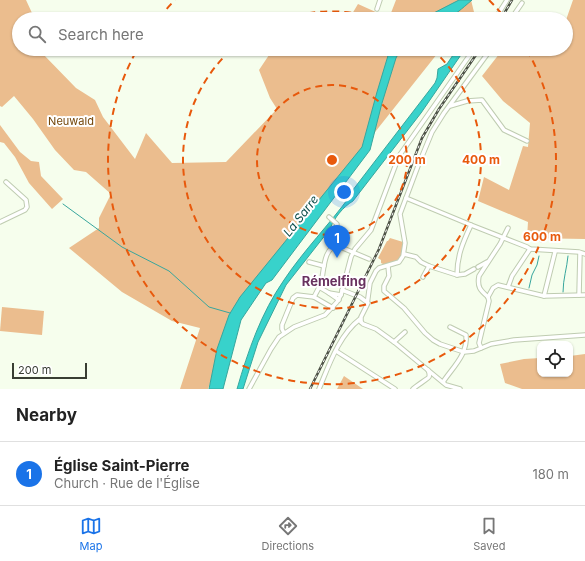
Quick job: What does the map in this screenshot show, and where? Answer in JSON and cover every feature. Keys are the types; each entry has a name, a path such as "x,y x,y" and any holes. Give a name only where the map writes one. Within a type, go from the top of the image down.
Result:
{"street":[{"path":"377,9 380,0"},
{"path":"499,12 506,0"},
{"path":"516,12 522,3"},
{"path":"249,389 270,349 284,333 297,326 323,317 339,300 353,252 371,230 401,152 469,56"},
{"path":"319,389 336,351 348,330 360,320 366,309 368,303 369,286 374,274 379,268 400,261 404,254 405,243 400,216 432,132 486,56"},
{"path":"449,106 454,103 476,99 482,100 504,130 527,141"},
{"path":"0,222 25,210 28,207 26,200 6,182"},
{"path":"406,198 530,249 583,253 579,296"},
{"path":"329,218 336,223 335,235 337,246"},
{"path":"456,275 460,249 471,226"},
{"path":"488,297 479,288 479,276 500,244 508,228"},
{"path":"314,297 321,283 328,252 332,248 337,246 368,259"},
{"path":"508,287 512,276 530,249"},
{"path":"544,296 555,252"},
{"path":"404,254 416,258 430,266 456,275 465,274 488,262"},
{"path":"308,262 324,266"},
{"path":"388,266 388,276 384,286 384,292 404,308 425,333 440,344 463,351 474,351 491,344 514,340 585,335"},
{"path":"423,277 430,266"},
{"path":"481,348 480,343 489,301 488,297 493,288 498,285 544,296 585,295"},
{"path":"319,287 339,300"},
{"path":"342,290 362,298 368,303"},
{"path":"329,293 341,295"},
{"path":"284,333 282,326 293,298 296,295 300,294 314,297 333,308"},
{"path":"362,298 368,298"},
{"path":"360,320 363,324 376,329 394,342 449,386 460,389"},
{"path":"442,381 446,378 463,351 466,340 466,335 450,327"},
{"path":"394,342 405,332"},
{"path":"336,351 394,389"},
{"path":"413,389 430,376 428,370"}],"green space":[{"name":"Neuwald","path":"0,0 26,0 32,12 12,12 12,56 45,56 76,88 95,100 103,117 135,159 146,133 172,163 226,162 277,109 270,98 259,70 268,56 435,56 306,219 240,299 208,389 180,389 200,328 172,321 122,292 69,248 99,228 99,218 111,194 86,172 74,170 55,150 33,119 14,96 2,107 0,106"},
{"path":"396,0 471,0 474,12 391,12"},
{"path":"573,0 585,0 585,239 527,238 528,222 478,201 484,177 509,190 523,146 528,147 530,123 503,101 482,76 498,56 573,56 573,12 569,12"},
{"path":"358,4 376,12 353,12"},
{"path":"0,125 20,152 31,161 39,162 41,176 63,199 52,209 29,183 15,157 4,143 0,142"},
{"path":"390,238 403,242 402,256 395,262 385,265 381,263 381,260 378,258"},
{"path":"2,307 44,311 42,335 0,331"},
{"path":"585,354 585,389 522,389 505,383 500,364 524,359 537,358 537,377 573,377 573,356"},
{"path":"344,376 363,389 337,389"}],"water":[{"path":"459,0 472,0 457,12 436,12"},
{"path":"388,56 397,56 382,103 370,150 272,280 266,283 241,320 223,389 209,389 217,349 229,315 240,297 362,147"},
{"path":"452,56 460,56 421,113 353,201 339,213 330,229 286,285 258,342 243,389 237,389 262,319 284,280 342,207 350,196 349,195 435,83 438,69 447,64"}],"waterway":[{"path":"63,204 122,247 169,271 209,307 230,313"},
{"path":"529,288 539,256"},
{"path":"563,292 568,256"}],"railway":[{"path":"505,12 512,0"},
{"path":"310,389 379,249 422,138 439,109 475,56"}],"place":[{"name":"Église Saint-Pierre","path":"337,258"}],"district":[{"name":"Rémelfing","path":"334,281"}],"water label":[{"name":"La Sarre","path":"301,216"}]}
